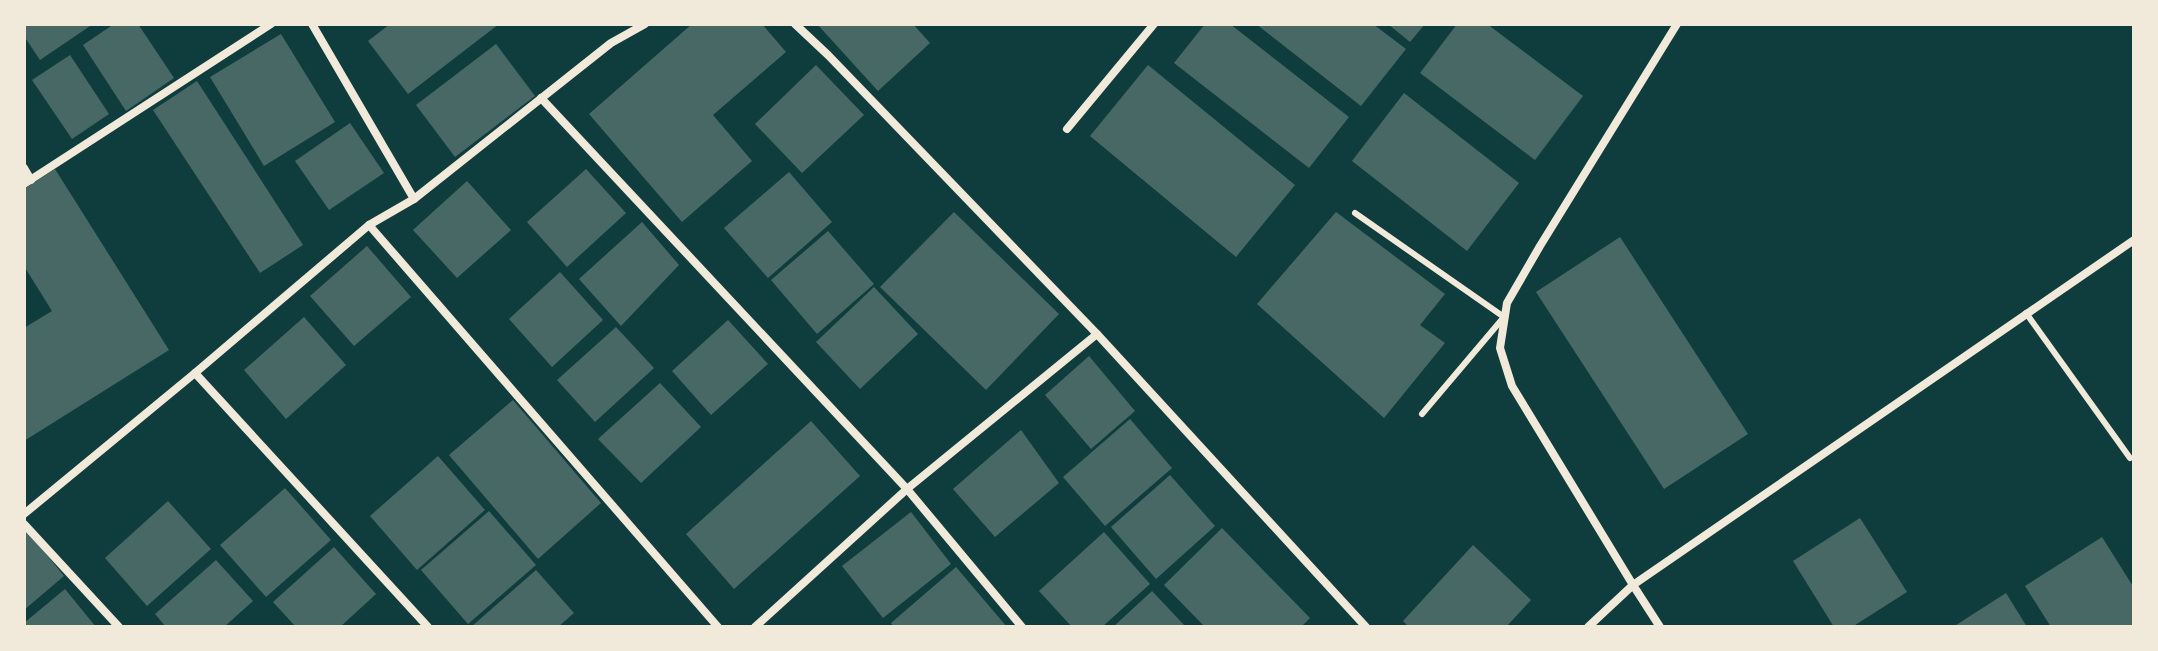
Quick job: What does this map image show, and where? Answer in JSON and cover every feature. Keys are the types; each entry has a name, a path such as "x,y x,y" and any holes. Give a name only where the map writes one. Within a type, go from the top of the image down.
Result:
{"street":[{"path":"24,168 28,182 271,24"},
{"path":"312,24 414,199"},
{"path":"24,514 369,225 414,199 611,43 645,24"},
{"path":"795,24 1097,334 1366,627"},
{"path":"1067,129 1154,24"},
{"path":"1660,627 1512,386 1500,348 1507,303 1677,24"},
{"path":"541,98 907,489 1022,627"},
{"path":"369,225 718,627"},
{"path":"1588,627 1633,585 2134,240"},
{"path":"755,627 907,489 1097,334"},
{"path":"195,373 428,627"},
{"path":"24,524 119,627"}],"lane":[{"path":"1355,213 1504,317 1422,414"},
{"path":"2026,313 2130,458"}],"building":[{"path":"24,24 93,24 40,60 24,36"},
{"path":"114,24 138,24 174,78 126,111 83,45"},
{"path":"390,24 499,24 408,94 368,41"},
{"path":"692,24 762,24 786,52 713,115 752,161 682,222 589,114"},
{"path":"817,24 913,24 930,43 878,91"},
{"path":"1205,24 1230,24 1349,117 1309,168 1174,63"},
{"path":"1256,24 1373,24 1406,49 1361,106"},
{"path":"1388,24 1425,24 1410,42"},
{"path":"1457,24 1487,24 1583,96 1535,160 1420,73"},
{"path":"281,34 335,122 264,166 210,77"},
{"path":"496,44 535,96 455,157 416,105"},
{"path":"70,55 109,114 72,139 32,80"},
{"path":"816,65 864,115 802,173 755,124"},
{"path":"1148,65 1295,185 1236,257 1090,136"},
{"path":"197,81 303,245 260,273 153,110"},
{"path":"1404,93 1519,183 1467,251 1352,161"},
{"path":"350,123 384,173 329,210 295,161"},
{"path":"55,169 169,350 24,441 24,328 52,311 24,266 24,189"},
{"path":"586,169 626,213 567,267 527,222"},
{"path":"789,172 832,222 768,278 724,228"},
{"path":"467,181 511,230 457,278 413,230"},
{"path":"954,212 1059,314 986,390 880,287"},
{"path":"1336,212 1445,294 1420,325 1445,343 1384,418 1257,304"},
{"path":"642,222 679,265 621,326 579,279"},
{"path":"828,231 874,284 817,334 771,280"},
{"path":"1620,237 1748,434 1664,489 1536,292"},
{"path":"367,246 411,297 354,346 310,296"},
{"path":"560,272 603,320 552,367 509,319"},
{"path":"874,287 918,334 860,389 816,342"},
{"path":"304,317 346,365 286,419 244,370"},
{"path":"728,320 768,364 711,415 672,371"},
{"path":"616,327 654,368 595,422 557,380"},
{"path":"1089,356 1135,411 1091,449 1045,395"},
{"path":"660,383 701,427 641,483 598,439"},
{"path":"513,400 601,503 538,559 449,455"},
{"path":"1130,419 1172,468 1105,526 1063,477"},
{"path":"811,421 860,476 734,589 686,534"},
{"path":"1021,430 1059,483 995,537 953,489"},
{"path":"438,456 485,510 417,570 370,516"},
{"path":"1170,475 1215,526 1156,579 1111,527"},
{"path":"285,488 331,540 266,597 220,545"},
{"path":"168,501 211,549 147,606 105,558"},
{"path":"489,511 536,565 468,624 421,570"},
{"path":"911,512 951,564 883,618 842,566"},
{"path":"1860,518 1907,592 1852,627 1834,627 1793,561"},
{"path":"24,527 64,576 24,610"},
{"path":"1222,528 1310,618 1301,627 1205,627 1164,585"},
{"path":"1104,532 1150,584 1102,627 1072,627 1039,591"},
{"path":"2102,537 2134,588 2134,627 2051,627 2025,586"},
{"path":"1473,545 1531,600 1506,627 1409,627 1403,621"},
{"path":"334,547 376,594 340,627 296,627 273,602"},
{"path":"216,560 253,601 224,627 166,627 155,614"},
{"path":"956,567 1007,627 894,627 891,623"},
{"path":"536,570 574,613 558,627 471,627"},
{"path":"65,589 96,627 24,627 24,623"},
{"path":"1152,591 1186,627 1113,627"},
{"path":"2006,593 2027,627 1953,627"}]}
